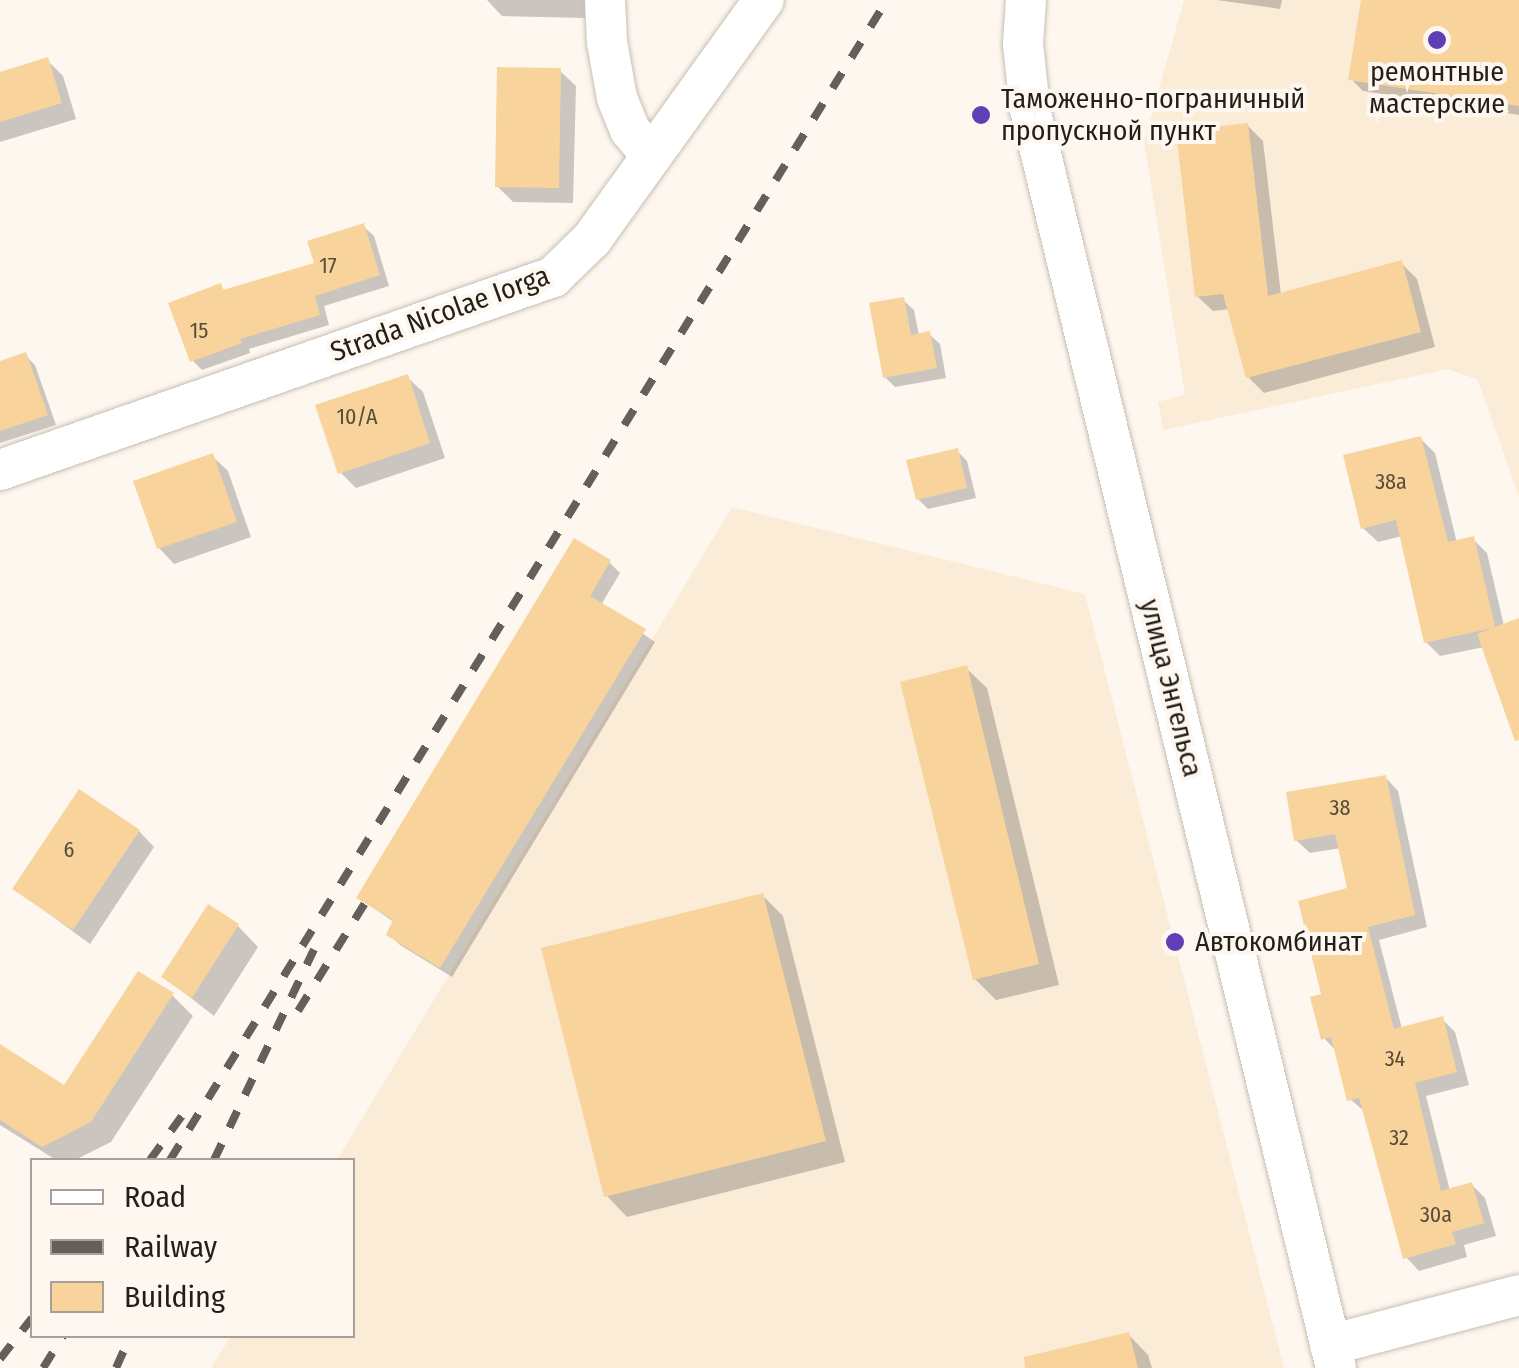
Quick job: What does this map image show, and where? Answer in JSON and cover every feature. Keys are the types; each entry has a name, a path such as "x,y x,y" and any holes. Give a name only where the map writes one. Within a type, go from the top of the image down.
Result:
{"street":[{"path":"605,0 606,42 617,98 630,130 652,156"},
{"name":"Strada Nicolae Iorga","path":"0,470 553,277 592,239 764,0"},
{"name":"улица Энгельса","path":"1025,3 1022,44 1030,109 1333,1357"},
{"path":"1333,1357 1519,1295"}],"shaded area":[{"path":"1184,0 1519,0 1519,497 1478,380 1448,369 1163,430 1158,402 1185,394 1144,142"},
{"path":"732,507 1085,594 1284,1368 211,1368 230,1338 355,1338 355,1158 338,1158"}],"building":[{"name":"ремонтные мастерские","path":"1361,0 1519,0 1519,106 1348,80"},
{"path":"48,57 62,103 0,122 0,72"},
{"path":"497,67 561,68 559,188 495,187"},
{"path":"1248,123 1268,296 1402,260 1421,332 1246,378 1223,294 1195,297 1176,131"},
{"path":"364,223 380,275 315,296 320,315 240,339 242,343 190,362 168,303 221,283 223,290 314,263 307,241"},
{"path":"904,297 911,335 930,331 937,368 883,378 869,303"},
{"path":"26,352 48,415 0,431 0,361"},
{"path":"408,374 430,443 338,474 315,405"},
{"path":"1421,436 1448,542 1474,536 1495,627 1519,618 1519,740 1515,741 1477,634 1493,628 1424,643 1396,520 1361,529 1343,455"},
{"path":"958,448 967,488 916,500 906,460"},
{"path":"213,453 237,522 157,549 133,481"},
{"path":"574,538 611,560 590,596 646,629 440,968 386,935 393,920 356,898"},
{"path":"967,665 1039,964 973,980 900,682"},
{"path":"1386,775 1415,915 1368,927 1394,1029 1443,1016 1457,1072 1415,1083 1441,1191 1472,1182 1484,1223 1452,1232 1456,1244 1403,1259 1359,1098 1347,1101 1331,1037 1321,1040 1310,997 1321,994 1298,901 1347,888 1335,834 1294,841 1286,792"},
{"path":"79,789 140,830 73,930 12,889"},
{"path":"763,893 826,1141 604,1197 541,948"},
{"path":"208,904 239,924 192,998 161,977"},
{"path":"138,971 174,993 91,1122 42,1147 0,1120 0,1044 64,1085"},
{"path":"1129,1332 1138,1368 1025,1368 1024,1357"}],"railway":[{"path":"171,1158 887,0"},
{"path":"298,1011 365,903"},
{"path":"215,1158 314,949"},
{"path":"151,1158 184,1113"},
{"path":"0,1359 30,1321"},
{"path":"43,1368 62,1338"},
{"path":"116,1368 129,1338"}],"place":[{"name":"ремонтные мастерские","path":"1437,40"},
{"name":"Таможенно-пограничный пропускной пункт","path":"981,115"},
{"name":"Автокомбинат","path":"1175,942"}]}
